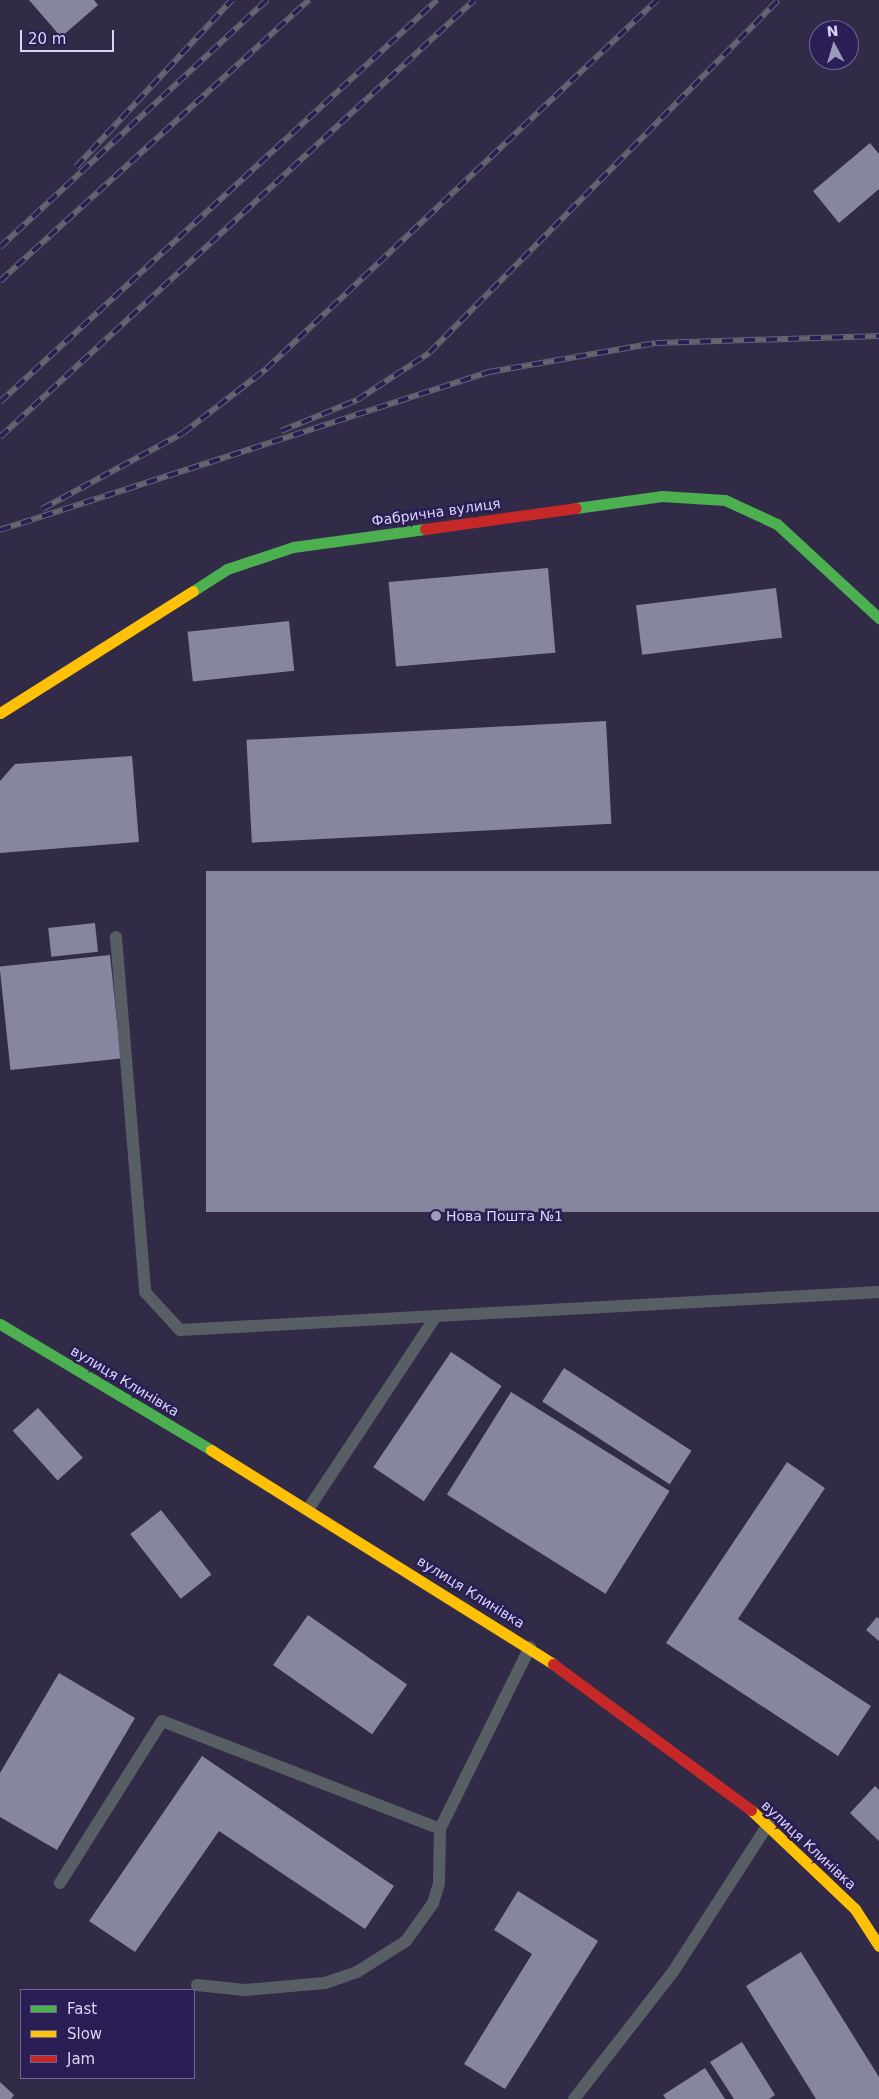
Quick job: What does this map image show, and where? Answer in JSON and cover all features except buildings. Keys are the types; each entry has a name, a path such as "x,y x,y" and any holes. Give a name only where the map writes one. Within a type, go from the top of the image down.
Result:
{"street":[{"name":"Фабрична вулиця","path":"0,713 227,569 293,547 662,496 725,500 777,524 879,618"},
{"name":"вулиця Клинівка","path":"0,1324 309,1508 530,1647 769,1823 855,1909 879,1946"}],"lane":[{"path":"116,937 145,1292 180,1330 434,1319 879,1292"},
{"path":"309,1508 434,1319"},
{"path":"197,1986 288,1989 325,1983 384,1958 406,1942 433,1903 439,1883 440,1829 530,1647"},
{"path":"60,1883 162,1721 440,1829"},
{"path":"574,2099 673,1972 769,1823"}],"railway":[{"path":"76,167 232,0"},
{"path":"0,247 267,0"},
{"path":"0,281 309,0"},
{"path":"0,402 437,0"},
{"path":"0,437 474,0"},
{"path":"42,509 183,433 266,369 657,0"},
{"path":"281,431 357,400 429,353 778,0"},
{"path":"0,530 489,372 656,343 879,336"}],"traffic: fast":[{"path":"576,508 662,496 725,500 777,524 879,618"},
{"path":"193,591 227,569 293,547 425,529"},
{"path":"0,1324 211,1450"}],"traffic: slow":[{"path":"0,713 193,591"},
{"path":"211,1450 553,1664"},
{"path":"751,1810 855,1909 879,1946"}],"traffic: jam":[{"path":"425,529 576,508"},
{"path":"553,1664 751,1810"}],"place":[{"name":"Нова Пошта №1","path":"436,1216"}]}
